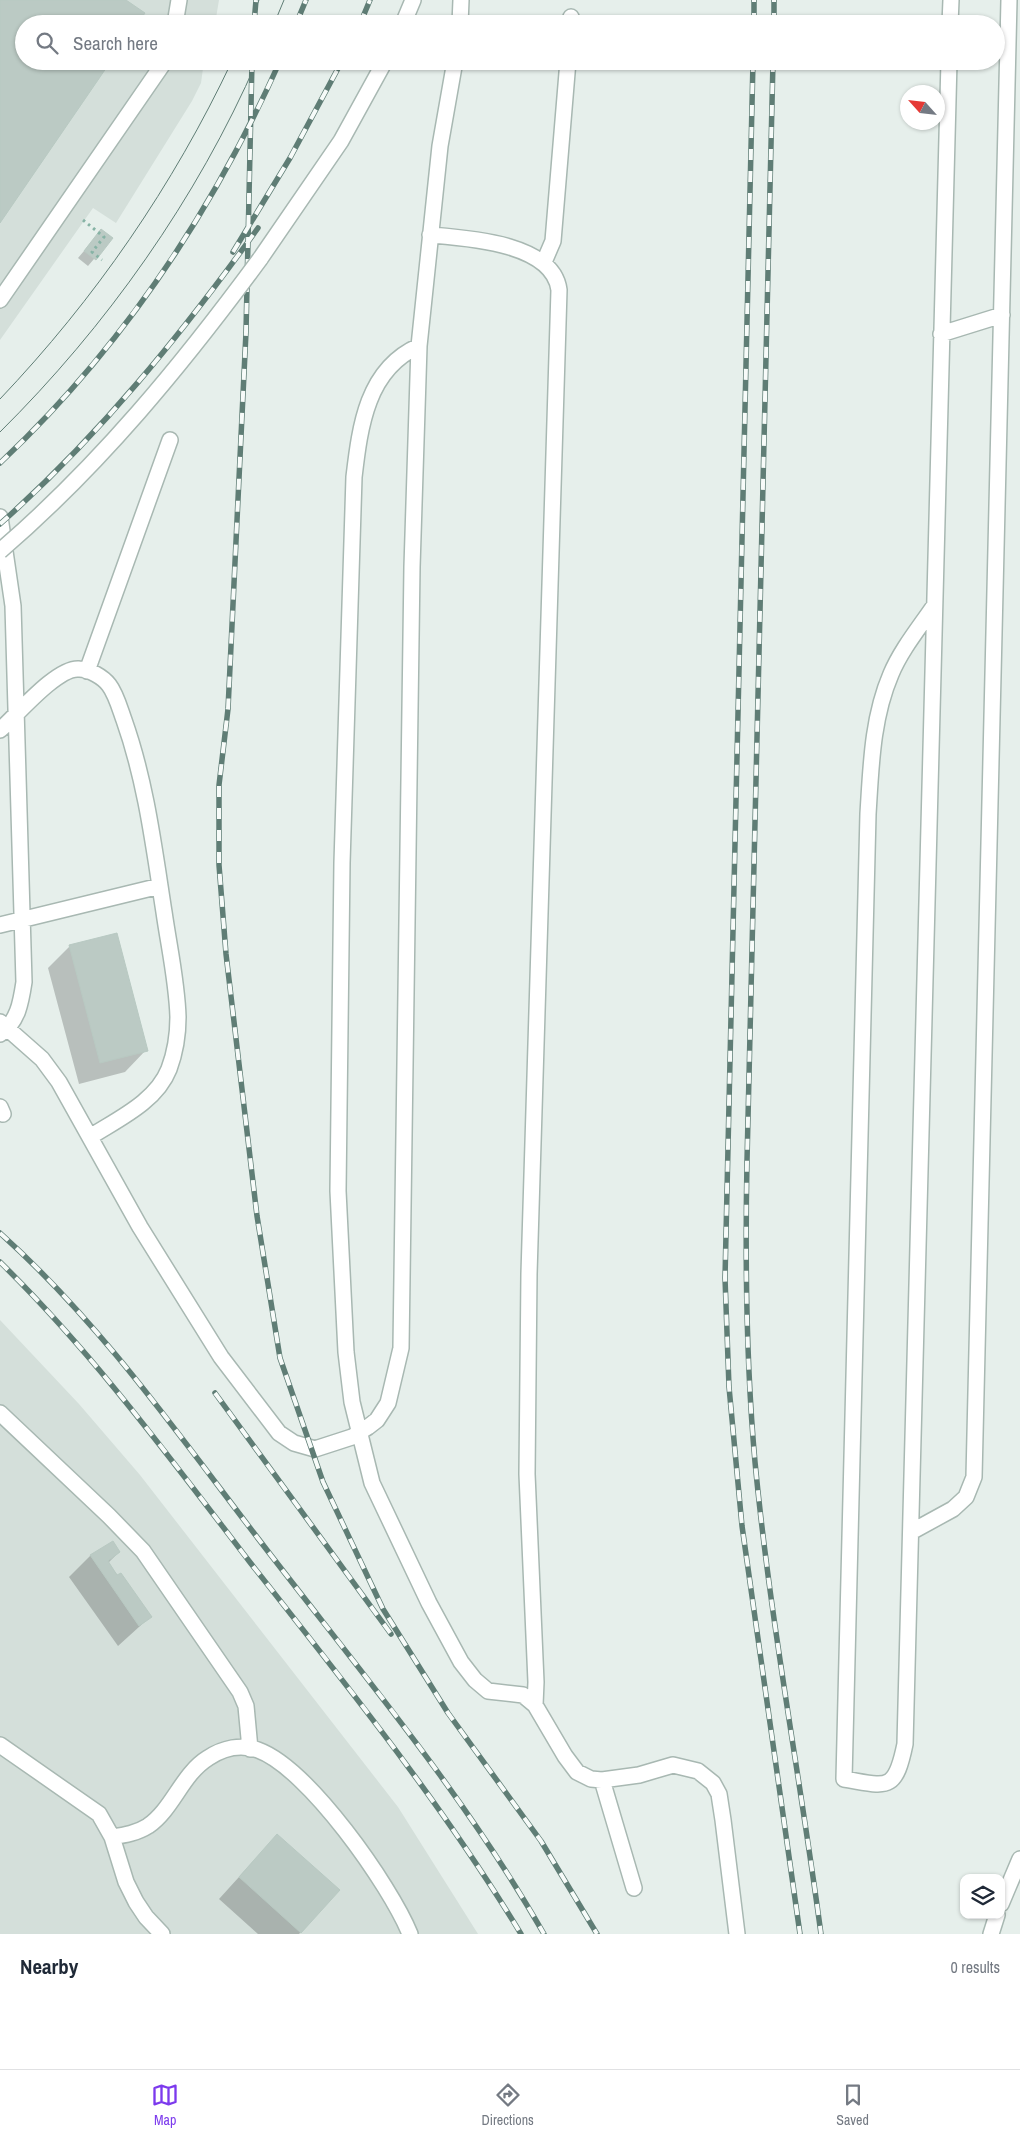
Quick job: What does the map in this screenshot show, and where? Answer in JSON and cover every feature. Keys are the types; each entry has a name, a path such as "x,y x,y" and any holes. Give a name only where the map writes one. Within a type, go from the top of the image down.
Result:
{"lane":[{"path":"176,15 179,0"},
{"path":"407,15 414,0"},
{"path":"460,15 461,0"},
{"path":"950,15 951,0"},
{"path":"910,1532 953,1509 966,1497 974,1477 1009,0"},
{"path":"0,300 159,70"},
{"path":"0,551 62,495 141,411 208,329 341,141 380,70"},
{"path":"0,517 13,606 18,714 21,921 24,982 16,1015 3,1028 42,1059 59,1082 140,1227 221,1357 279,1433 294,1443 316,1449 330,1446 359,1433 377,1420 388,1403 402,1348 412,567 419,346 440,146 453,70"},
{"path":"544,262 552,241 567,70"},
{"path":"934,606 903,651 891,675 879,710 868,814 844,1779 884,1785 894,1779 901,1764 905,1744 949,70"},
{"path":"430,235 454,237 511,248 544,262 556,278 560,290 529,1274 527,1474 536,1682 535,1705"},
{"path":"941,334 1002,315"},
{"path":"419,346 408,350 394,362 379,380 368,401 359,430 354,477 342,863 338,1191 346,1352 352,1402 372,1483 429,1603 461,1662 474,1680 488,1691 522,1695 535,1705 565,1756 577,1772 592,1779 602,1780 639,1775 673,1765 698,1771 714,1783 719,1794 723,1820 737,1934"},
{"path":"87,671 170,440"},
{"path":"0,730 52,680 65,672 79,669 96,674 109,685 131,740 148,809 178,1011 176,1042 169,1070 160,1086 149,1098 90,1137"},
{"path":"0,925 160,886"},
{"path":"0,1413 109,1516 143,1551 240,1692 246,1706 250,1749"},
{"path":"0,1745 92,1808 105,1821 126,1882 136,1902 146,1917 162,1934"},
{"path":"112,1837 133,1833 149,1826 206,1758 224,1749 258,1750 298,1775 316,1794 352,1841 390,1896 410,1934"},
{"path":"602,1780 634,1888"},
{"path":"1005,1894 1020,1858"},
{"path":"991,1934 996,1919"}],"path":[{"path":"98,232 104,237 92,252 102,260"}],"shaded area":[{"path":"0,0 219,0 216,15 15,15 15,70 203,70 201,83 192,101 116,223 93,208 0,340"},
{"path":"0,1320 79,1404 140,1475 398,1807 478,1934 0,1934"}],"building":[{"path":"0,0 126,0 145,13 144,15 15,15 15,70 105,70 0,223"},
{"path":"101,229 113,238 96,260 84,251"},
{"path":"117,933 148,1051 100,1063 69,945"},
{"path":"113,1541 120,1552 108,1561 117,1575 121,1573 152,1617 139,1626 90,1555"},
{"path":"277,1834 340,1890 301,1933 239,1877"}],"tram line":[{"path":"253,15 259,0"},
{"path":"278,15 284,0"},
{"path":"0,399 68,322 130,239 158,197 184,152 228,70"},
{"path":"0,432 39,392 76,349 146,259 206,162 253,70"}],"railway":[{"path":"255,15 256,0"},
{"path":"300,15 306,0"},
{"path":"364,15 370,0"},
{"path":"754,0 754,15"},
{"path":"774,0 774,15"},
{"path":"252,70 246,332 228,709 219,785 219,865 226,954 257,1216 280,1358 323,1482 383,1609 448,1713 541,1841 597,1934"},
{"path":"0,463 85,374 124,326 160,276 194,224 225,171 254,117 276,70"},
{"path":"233,252 290,158 337,70"},
{"path":"753,70 725,1278 729,1387 742,1526 800,1934"},
{"path":"773,70 747,1161 747,1312 752,1424 761,1521 821,1934"},
{"path":"0,524 71,456 105,420 169,345 258,228"},
{"path":"0,1233 38,1269 109,1346 175,1429 449,1787 514,1884 544,1934"},
{"path":"0,1262 99,1369 356,1697 458,1837 521,1934"},
{"path":"215,1393 391,1634"}]}
